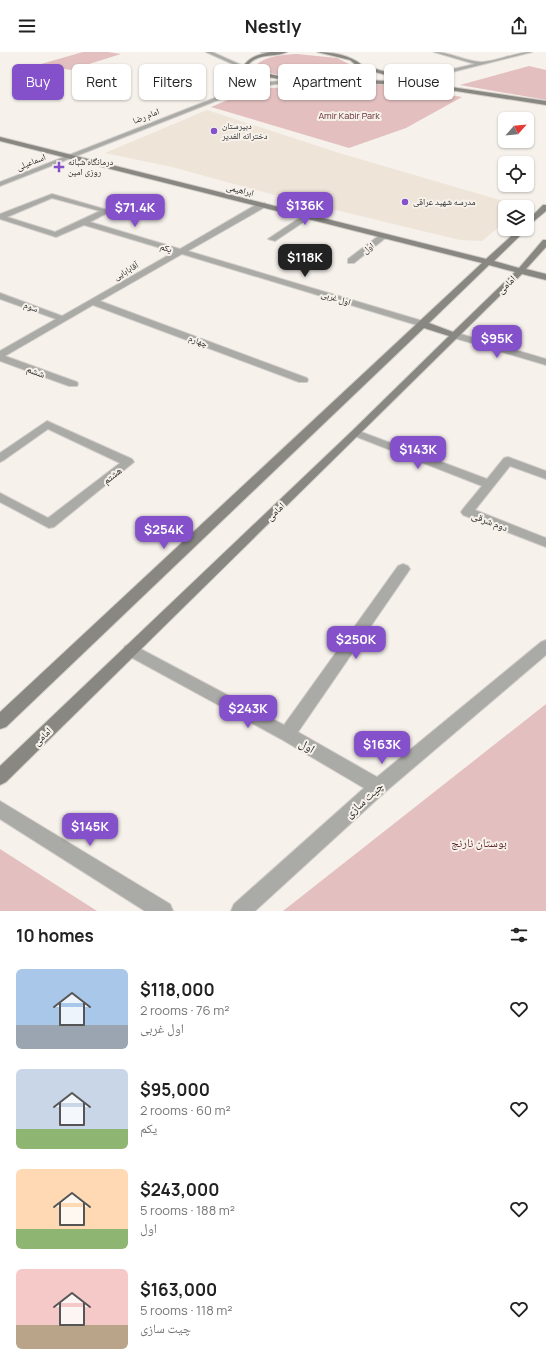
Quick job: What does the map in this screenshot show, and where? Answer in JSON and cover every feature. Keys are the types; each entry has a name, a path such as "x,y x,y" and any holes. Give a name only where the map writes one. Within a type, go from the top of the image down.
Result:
{"main road":[{"path":"246,64 248,61 255,58 284,52"},
{"path":"320,52 352,59 358,64"},
{"path":"352,59 357,52"},
{"path":"454,89 546,104"},
{"name":"ابراهیمی","path":"0,139 546,277"},
{"path":"534,218 546,206"},
{"path":"0,722 516,236"},
{"name":"امامی","path":"0,777 356,433 521,270 546,242"},
{"path":"423,324 454,335"}],"street":[{"path":"208,52 236,64"},
{"path":"263,52 277,53"},
{"path":"436,52 481,64"},
{"path":"454,70 530,52"},
{"name":"امام رضا","path":"69,157 250,86 278,83"},
{"name":"اسماعیلی","path":"0,184 69,157"},
{"path":"52,196 107,211 83,222 56,235 0,217 52,196"},
{"name":"آقابابایی","path":"0,356 262,206"},
{"path":"272,239 308,217"},
{"name":"یکم","path":"83,222 180,252"},
{"name":"اول","path":"351,261 384,236"},
{"name":"اول غربی","path":"180,252 423,324"},
{"name":"سوم","path":"0,296 63,319"},
{"name":"چهارم","path":"93,302 303,380"},
{"path":"454,335 546,362"},
{"name":"ششم","path":"0,356 73,384"},
{"name":"هشتم","path":"0,497 49,524 128,462 47,424 2,455"},
{"path":"356,433 488,484"},
{"name":"دوم شرقی","path":"546,475 508,461 467,512 546,543"},
{"path":"288,734 402,569"},
{"name":"چیت سازی","path":"241,911 378,788 546,646"},
{"name":"اول","path":"130,650 288,734 378,788"},
{"path":"0,809 163,911"}],"shaded area":[{"path":"207,110 339,153 500,200 498,200 498,228 482,241 460,240 282,197 172,167 105,153"}],"green space":[{"path":"83,52 108,52 121,54 89,64 72,64 72,69 70,70 64,69 64,64 41,64"},
{"path":"297,54 337,58 349,64 278,64 278,75 270,73 270,64 257,64 271,57"},
{"path":"529,66 546,70 546,100 460,85"},
{"name":"Amir Kabir Park","path":"376,84 384,84 384,100 454,100 454,96 462,97 406,128 349,148 211,107 228,100 270,100 270,88 278,88 278,100 376,100"},
{"name":"بوستان نارنج","path":"546,704 546,911 283,911"},
{"path":"0,849 97,911 0,911"}],"place":[{"name":"دبیرستان دخترانه الغدیر","path":"214,131"},
{"name":"درمانگاه شبانه روزی امین","path":"59,167"},
{"name":"مدرسه شهید عراقی","path":"405,202"}]}
